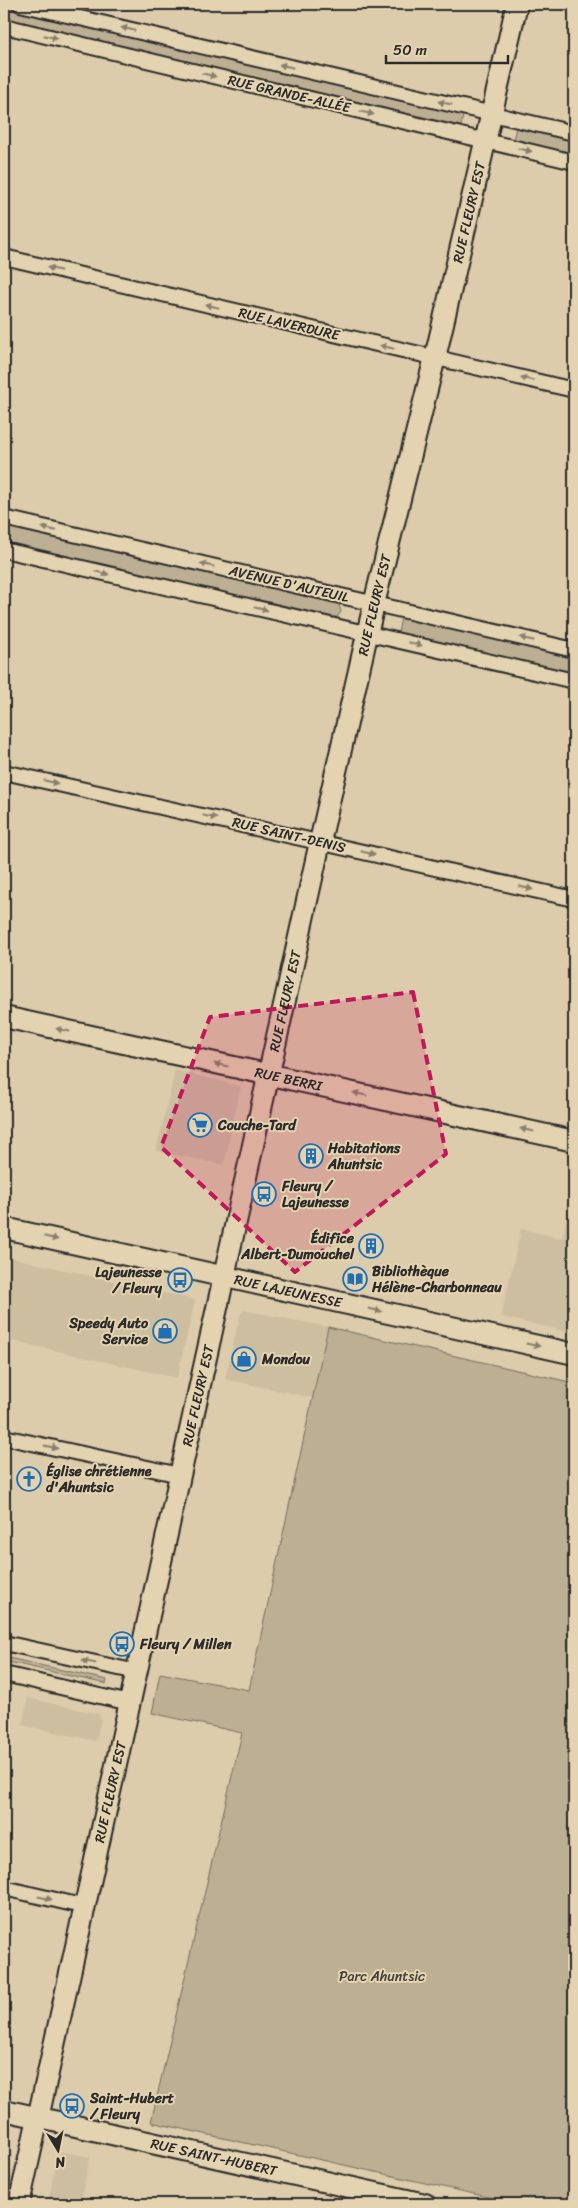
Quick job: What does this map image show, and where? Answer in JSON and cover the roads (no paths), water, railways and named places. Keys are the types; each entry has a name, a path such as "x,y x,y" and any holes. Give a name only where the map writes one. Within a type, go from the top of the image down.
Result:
{"street":[{"name":"RUE GRANDE-ALLÉE","path":"20,4 574,133"},
{"name":"RUE FLEURY EST","path":"20,2204 320,842 374,604 435,358 517,4"},
{"name":"RUE GRANDE-ALLÉE","path":"4,26 574,162"},
{"name":"RUE LAVERDURE","path":"4,257 574,390"},
{"name":"AVENUE D'AUTEUIL","path":"4,518 574,650"},
{"path":"4,550 574,681"},
{"name":"RUE SAINT-DENIS","path":"4,772 574,899"},
{"name":"RUE BERRI","path":"4,1017 574,1141"},
{"name":"RUE LAJEUNESSE","path":"4,1228 574,1354"},
{"path":"4,1437 180,1475"},
{"path":"4,1643 137,1672"},
{"path":"4,1674 130,1703"},
{"path":"4,1888 86,1907"},
{"name":"RUE SAINT-HUBERT","path":"4,2110 425,2204"}],"place":[{"name":"Couche-Tard","path":"200,1125"},
{"name":"Habitations Ahuntsic","path":"311,1156"},
{"name":"Fleury / Lajeunesse","path":"264,1194"},
{"name":"Édifice Albert-Dumouchel","path":"371,1246"},
{"name":"Bibliothèque Hélène-Charbonneau","path":"355,1279"},
{"name":"Lajeunesse / Fleury","path":"180,1280"},
{"name":"Speedy Auto Service","path":"165,1331"},
{"name":"Mondou","path":"244,1359"},
{"name":"Église chrétienne d'Ahuntsic","path":"29,1479"},
{"name":"Fleury / Millen","path":"122,1644"},
{"name":"Saint-Hubert / Fleury","path":"72,2106"}],"park label":[{"name":"Parc Ahuntsic","path":"382,1976"}]}
